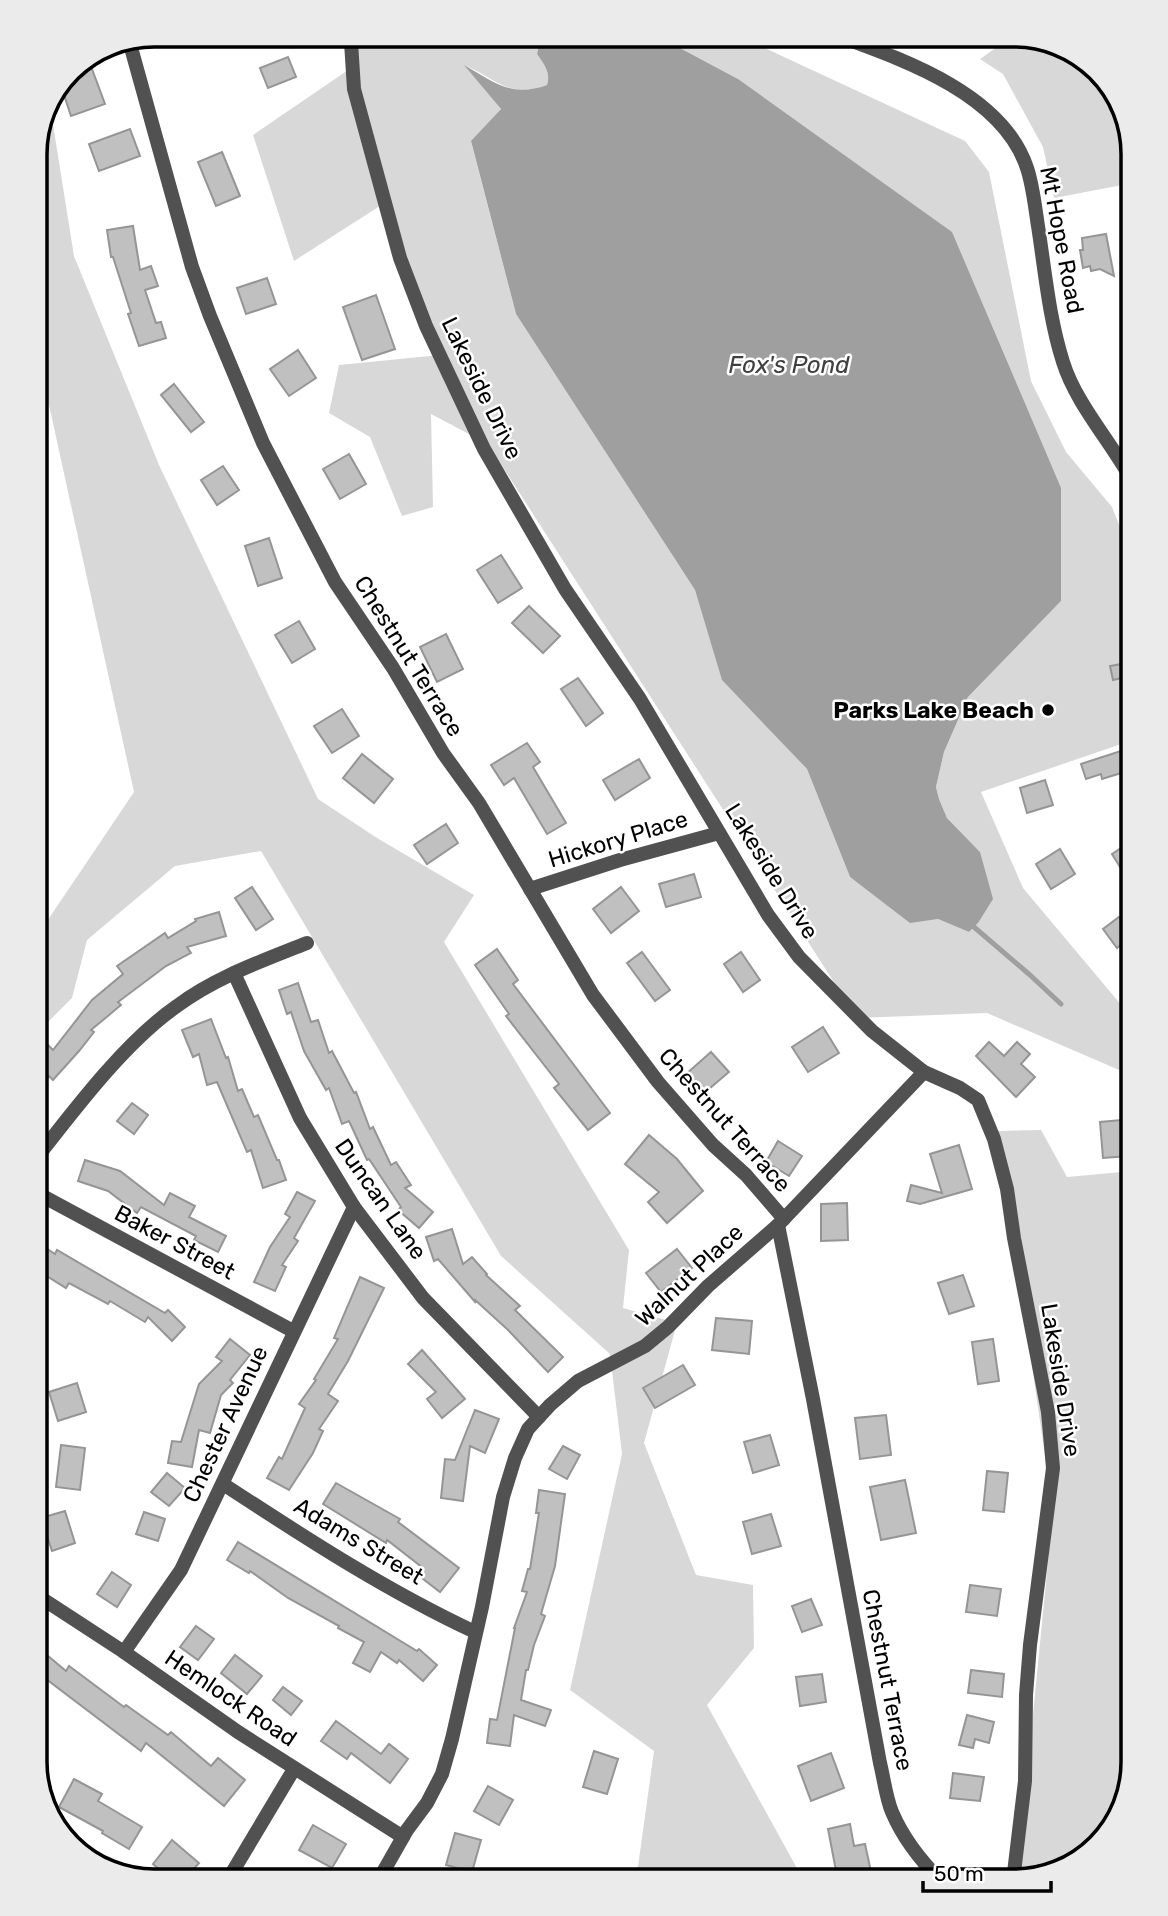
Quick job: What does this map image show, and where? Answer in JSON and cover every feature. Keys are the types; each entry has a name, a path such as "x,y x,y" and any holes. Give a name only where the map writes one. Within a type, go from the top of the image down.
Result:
{"street":[{"name":"Lakeside Drive","path":"351,47 354,89 400,258 426,326 484,449 565,589 640,699 768,915 799,957 872,1031 924,1073 960,1088 978,1100 994,1139 1007,1189 1048,1412 1053,1468 1027,1683 1025,1781 1014,1869"},
{"name":"Mt Hope Road","path":"869,47 962,91 991,112 1012,137 1027,169 1052,316 1063,364 1079,396 1121,463"},
{"name":"Chestnut Terrace","path":"132,50 192,267 209,316 263,443 335,582 393,668 443,753 479,803 587,985 630,1047 713,1145 746,1175 781,1222 891,1811 913,1848 931,1869"},
{"name":"Hickory Place","path":"530,889 620,860 719,833"},
{"path":"47,1145 150,1027 177,1006 234,973 307,943"},
{"name":"Duncan Lane","path":"234,973 300,1118 354,1206 423,1298 539,1417"},
{"name":"Walnut Place","path":"385,1869 427,1803 442,1774 452,1739 503,1497 528,1429 578,1381 645,1346 660,1334 708,1286 781,1222 924,1073"},
{"name":"Baker Street","path":"47,1198 293,1331"},
{"name":"Chester Avenue","path":"124,1652 181,1570 354,1206"},
{"name":"Adams Street","path":"223,1484 376,1578 475,1632"},
{"name":"Hemlock Road","path":"47,1602 294,1769 403,1837"},
{"path":"234,1869 294,1769"}],"shaded area":[{"path":"353,47 538,47 537,54 544,65 548,81 547,85 534,89 512,89 466,66 501,109 471,142 516,314 695,590 723,680 807,769 850,877 910,922 938,919 969,932 978,923 980,852 947,818 939,799 936,787 944,752 968,697 1061,601 738,79 678,47 762,47 965,141 989,172 1031,381 1066,452 1112,507 1121,530 1121,744 981,792 1023,888 1121,1005 1121,1071 987,1013 857,1018 488,444 431,414 433,507 402,516 370,437 329,413 339,365 440,355 383,204 294,261 253,135 354,66"},
{"path":"997,47 1034,49 1061,58 1084,74 1103,95 1115,120 1121,155 1121,185 1054,198 1043,147 1003,74 980,59"},
{"path":"53,122 74,256 159,465 318,799 377,838 474,895 444,942 629,1250 623,1308 677,1323 644,1443 696,1575 753,1585 754,1648 707,1705 797,1869 638,1869 654,1751 570,1690 622,1454 610,1354 501,1256 261,851 175,866 87,940 72,998 47,1023 47,921 134,792 47,396 47,148"},
{"path":"1041,1130 1067,1177 1121,1172 1120,1775 1110,1809 1094,1832 1061,1858 1028,1868 1018,1867 1053,1511 998,1131"}],"water":[{"name":"Fox's Pond","path":"538,47 678,47 738,79 952,232 1061,488 1061,601 968,697 944,752 936,787 947,818 980,852 993,899 969,932 938,919 910,923 850,877 807,769 722,680 695,590 516,314 471,141 501,109 464,65 503,86 534,89 547,85 548,81 546,69 537,54"}],"building":[{"path":"288,57 296,77 268,88 260,68"},
{"path":"92,69 105,104 71,116 64,96"},
{"path":"130,129 140,156 99,171 89,144"},
{"path":"222,152 240,196 216,206 198,162"},
{"path":"133,226 140,270 151,266 158,286 145,290 156,323 161,322 166,338 139,346 128,314 131,313 111,257 107,230"},
{"path":"1106,234 1114,276 1100,269 1091,271 1090,266 1083,268 1080,250 1083,250 1082,238"},
{"path":"267,278 276,304 246,314 237,288"},
{"path":"376,295 395,349 362,360 343,307"},
{"path":"298,350 316,378 289,396 270,369"},
{"path":"174,384 204,422 191,432 161,395"},
{"path":"349,454 366,484 340,499 323,469"},
{"path":"223,466 239,490 217,505 201,480"},
{"path":"269,538 282,578 258,586 245,546"},
{"path":"501,555 522,588 498,603 477,570"},
{"path":"529,606 560,636 543,653 512,623"},
{"path":"299,621 315,649 292,663 275,635"},
{"path":"446,634 463,669 437,682 420,647"},
{"path":"1121,664 1121,678 1113,680 1110,666"},
{"path":"578,678 603,713 586,726 561,689"},
{"path":"342,709 359,736 332,753 314,726"},
{"path":"527,743 540,762 533,767 566,823 547,834 514,778 504,785 491,765"},
{"path":"1121,751 1121,773 1102,779 1101,774 1086,779 1081,764"},
{"path":"362,754 393,779 374,803 343,778"},
{"path":"639,759 650,778 615,800 603,780"},
{"path":"1045,780 1053,805 1027,813 1020,788"},
{"path":"446,824 458,843 427,864 414,845"},
{"path":"1121,848 1121,869 1112,854"},
{"path":"1060,849 1075,874 1051,889 1036,864"},
{"path":"694,874 701,897 666,907 659,884"},
{"path":"252,887 273,919 256,930 235,898"},
{"path":"621,887 639,911 611,933 593,909"},
{"path":"219,912 226,936 187,947 191,953 166,966 118,1002 121,1005 91,1030 94,1032 53,1080 49,1076 47,1079 47,1046 53,1050 92,1000 123,974 117,966 165,933 168,938 196,921 195,919"},
{"path":"1119,917 1121,945 1117,948 1103,929"},
{"path":"497,949 518,980 513,984 610,1113 588,1130 554,1088 559,1084 506,1016 509,1014 475,965"},
{"path":"642,952 670,990 655,1001 627,963"},
{"path":"741,952 760,980 743,992 724,964"},
{"path":"298,983 311,1022 318,1020 329,1053 332,1051 354,1093 356,1092 370,1129 373,1127 391,1165 396,1162 411,1185 405,1188 433,1212 419,1228 398,1210 401,1207 369,1159 367,1160 349,1121 342,1124 329,1088 326,1090 304,1051 291,1012 287,1014 279,990"},
{"path":"211,1019 226,1058 228,1057 238,1091 242,1089 254,1117 258,1115 286,1180 263,1188 251,1150 247,1152 217,1082 207,1085 199,1054 193,1057 182,1030"},
{"path":"823,1027 839,1053 808,1072 792,1047"},
{"path":"989,1042 1004,1056 1017,1042 1030,1054 1021,1064 1035,1077 1016,1097 976,1056"},
{"path":"711,1052 729,1072 703,1094 686,1074"},
{"path":"132,1103 148,1115 134,1134 117,1121"},
{"path":"1121,1120 1121,1157 1103,1158 1100,1122"},
{"path":"649,1135 677,1159 703,1191 667,1223 648,1202 659,1192 625,1164"},
{"path":"778,1141 802,1156 789,1176 766,1162"},
{"path":"959,1145 972,1189 920,1204 907,1201 911,1185 942,1193 930,1154"},
{"path":"85,1160 120,1171 164,1205 170,1193 195,1206 189,1217 226,1236 218,1252 194,1240 196,1236 141,1207 137,1213 108,1191 78,1181"},
{"path":"297,1192 315,1201 294,1238 298,1241 282,1265 286,1267 275,1291 254,1282 270,1247 290,1217 285,1214"},
{"path":"847,1203 848,1240 821,1241 821,1204"},
{"path":"452,1229 463,1264 472,1257 486,1275 520,1306 515,1310 563,1357 548,1372 474,1299 476,1303 438,1259 434,1261 426,1237"},
{"path":"47,1249 55,1254 57,1250 165,1313 168,1310 185,1327 172,1341 148,1317 145,1322 110,1301 108,1304 69,1283 66,1288 47,1276"},
{"path":"677,1249 692,1268 661,1292 646,1273"},
{"path":"963,1275 974,1306 949,1314 938,1283"},
{"path":"360,1277 384,1288 348,1361 328,1394 338,1401 319,1429 323,1431 313,1453 289,1490 267,1478 279,1457 282,1459 305,1408 299,1404 316,1380 314,1379 338,1339 334,1338"},
{"path":"716,1318 752,1321 749,1354 712,1350"},
{"path":"230,1339 250,1355 230,1380 233,1383 221,1395 210,1433 199,1430 192,1467 168,1463 172,1441 181,1442 199,1384 222,1361 216,1357"},
{"path":"993,1339 999,1381 978,1384 972,1342"},
{"path":"422,1350 465,1399 442,1418 427,1399 436,1392 408,1364"},
{"path":"683,1365 695,1385 655,1408 643,1388"},
{"path":"77,1383 86,1412 58,1421 49,1392"},
{"path":"475,1410 499,1419 485,1453 470,1446 463,1501 441,1498 445,1459 455,1460"},
{"path":"886,1415 891,1455 860,1459 855,1418"},
{"path":"770,1435 779,1465 753,1473 744,1442"},
{"path":"61,1445 85,1448 80,1490 56,1487"},
{"path":"563,1446 580,1455 567,1479 549,1469"},
{"path":"987,1471 1008,1473 1004,1512 983,1510"},
{"path":"167,1473 185,1488 169,1506 151,1492"},
{"path":"905,1480 916,1533 881,1540 870,1487"},
{"path":"336,1483 400,1519 398,1522 459,1568 440,1592 418,1575 423,1568 387,1540 386,1543 323,1504"},
{"path":"539,1490 565,1494 555,1566 541,1614 545,1616 526,1670 521,1700 551,1710 545,1726 514,1715 510,1746 487,1743 490,1719 497,1720 514,1628 527,1592 522,1591 530,1569 539,1513 536,1513"},
{"path":"65,1511 75,1543 52,1551 47,1536 47,1516"},
{"path":"144,1512 165,1519 158,1541 136,1534"},
{"path":"771,1514 781,1546 752,1554 743,1522"},
{"path":"238,1542 417,1651 419,1649 437,1665 423,1681 399,1660 397,1663 381,1652 370,1672 353,1663 364,1642 288,1598 250,1571 249,1573 227,1560"},
{"path":"112,1572 131,1585 117,1607 97,1594"},
{"path":"970,1585 1001,1589 997,1616 966,1612"},
{"path":"811,1599 822,1625 802,1632 792,1606"},
{"path":"196,1626 214,1639 198,1660 180,1647"},
{"path":"47,1655 66,1671 69,1666 124,1707 126,1705 168,1735 171,1732 211,1766 218,1758 245,1780 224,1806 146,1743 141,1751 47,1680"},
{"path":"235,1655 262,1676 247,1694 221,1673"},
{"path":"971,1670 1004,1674 1002,1697 968,1693"},
{"path":"822,1674 826,1702 800,1706 796,1677"},
{"path":"283,1687 302,1701 291,1715 273,1700"},
{"path":"967,1715 994,1722 989,1743 975,1739 973,1748 959,1745"},
{"path":"336,1721 381,1754 389,1744 408,1759 390,1783 351,1753 347,1759 321,1741"},
{"path":"594,1751 618,1759 607,1794 583,1787"},
{"path":"831,1753 844,1788 811,1801 798,1766"},
{"path":"953,1773 984,1777 980,1801 950,1798"},
{"path":"74,1779 102,1794 98,1801 142,1827 129,1849 59,1807"},
{"path":"488,1786 513,1800 499,1825 474,1811"},
{"path":"850,1824 854,1846 865,1844 870,1869 836,1869 828,1829"},
{"path":"313,1825 346,1844 332,1868 299,1850"},
{"path":"455,1833 481,1840 473,1869 446,1865"},
{"path":"172,1840 199,1863 194,1869 159,1869 153,1864"}],"waterway":[{"path":"974,927 1061,1004"}],"place":[{"name":"Parks Lake Beach","path":"1048,710"}]}
